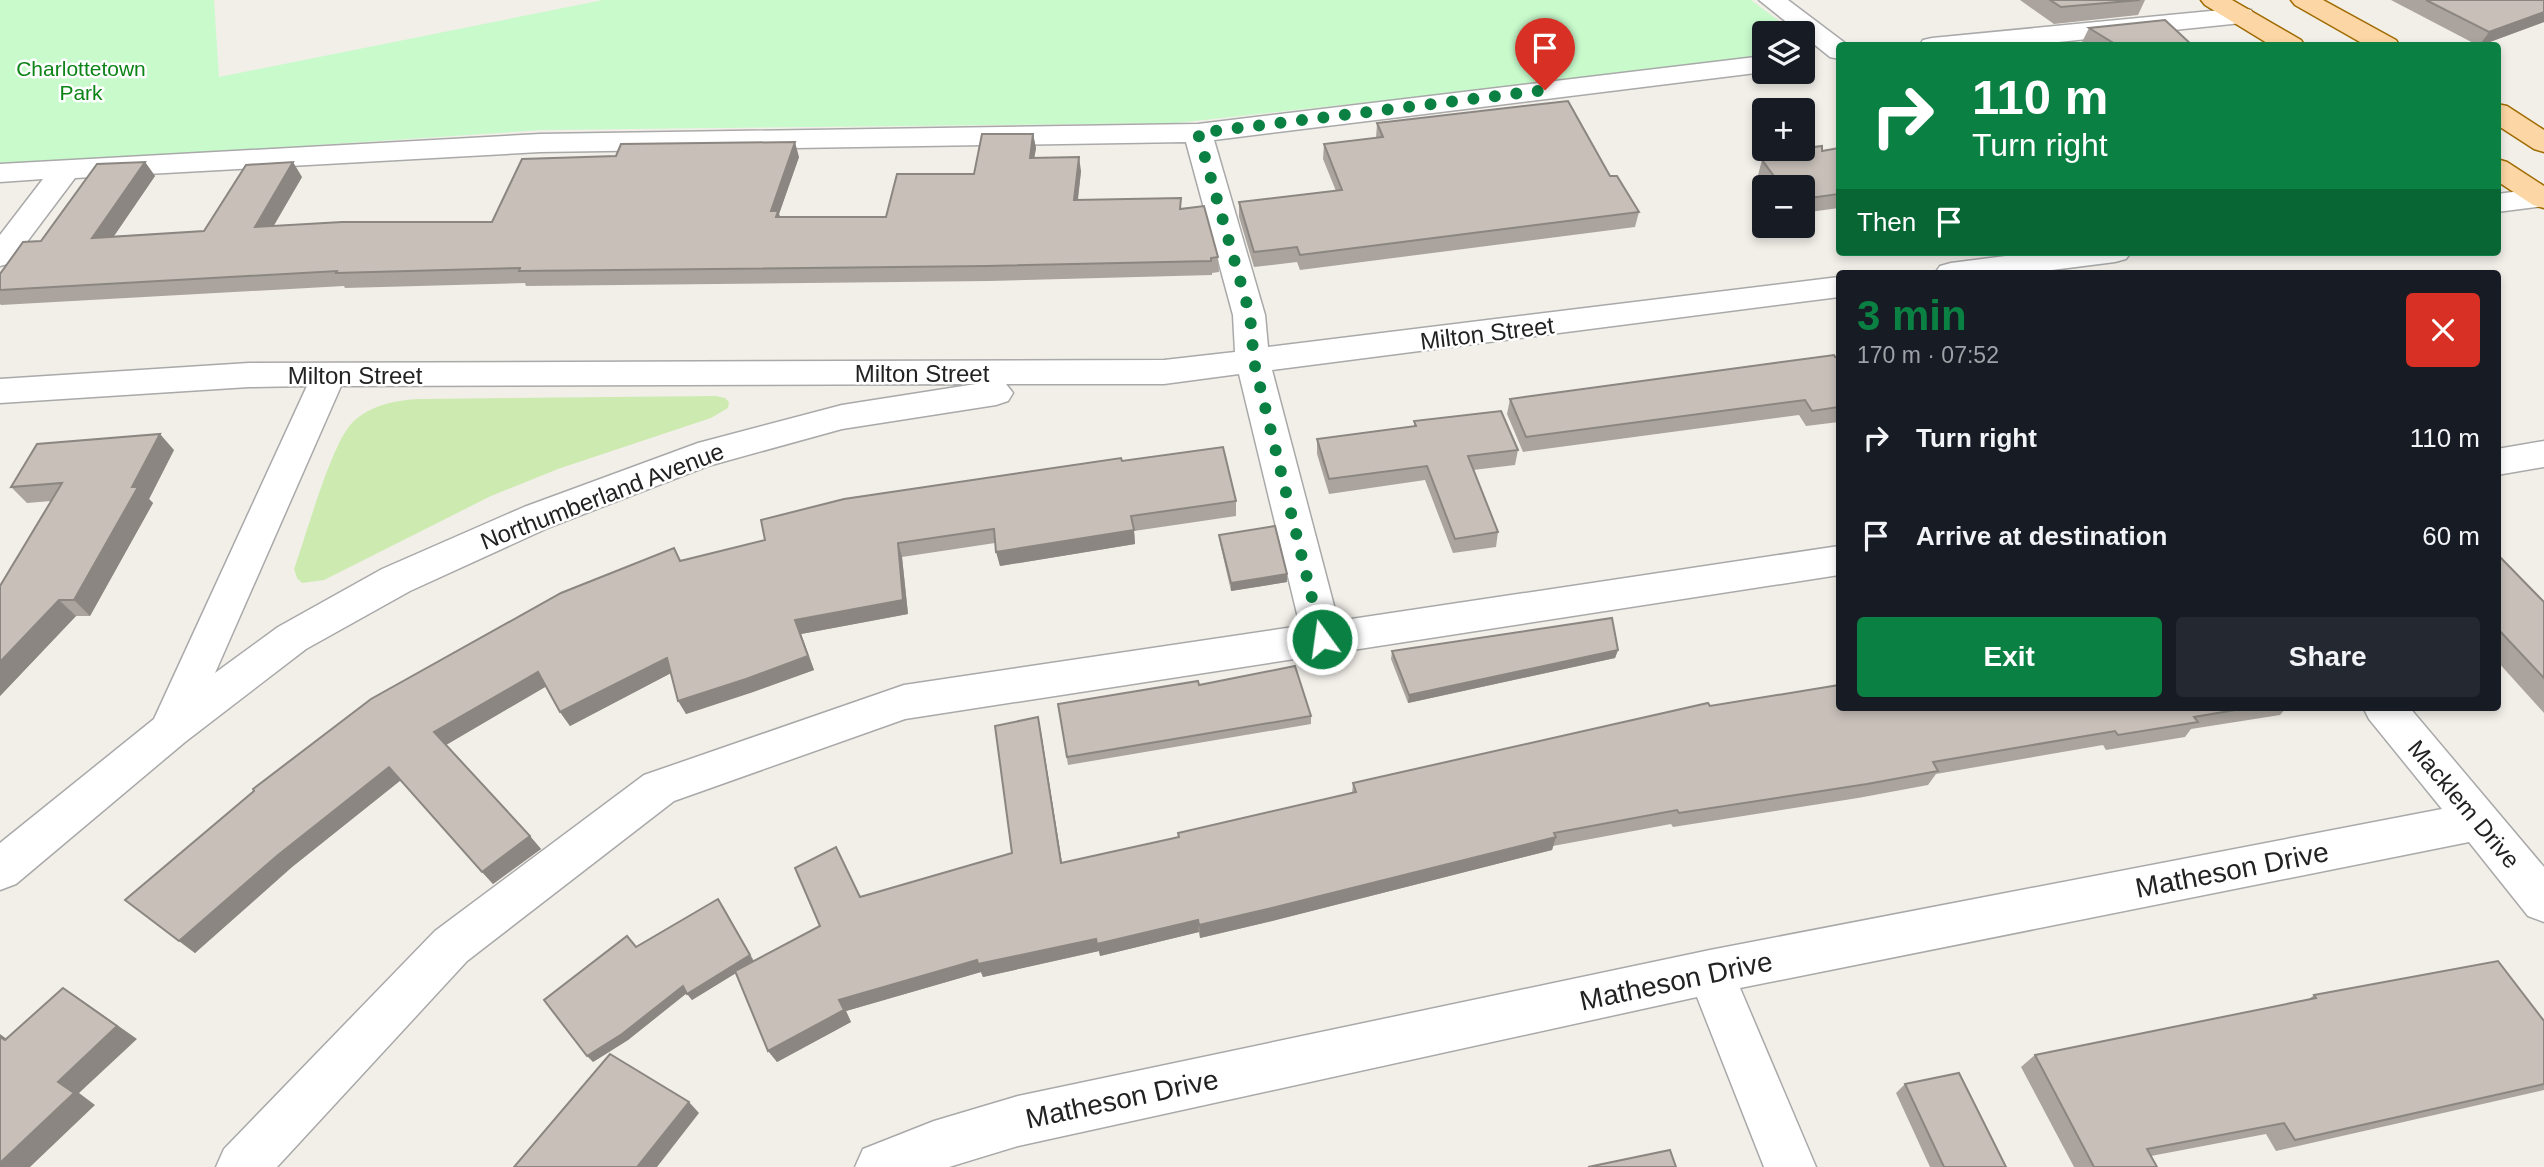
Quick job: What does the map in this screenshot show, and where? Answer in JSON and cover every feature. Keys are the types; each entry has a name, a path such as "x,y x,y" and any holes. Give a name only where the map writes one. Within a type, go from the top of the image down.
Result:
{"main road":[{"path":"2214,0 2285,42"},
{"path":"2304,0 2380,42"},
{"path":"2501,115 2544,143"},
{"path":"2501,171 2543,198"}],"street":[{"path":"1772,0 1836,51"},
{"path":"1972,42 2242,16"},
{"path":"1815,57 1836,53"},
{"path":"0,173 540,143 1198,133 1752,65"},
{"path":"1198,133 1250,315 1254,362 1322,639"},
{"path":"0,256 66,169"},
{"path":"2501,203 2543,198"},
{"path":"2006,270 2094,256"},
{"name":"Milton Street","path":"0,391 249,375 1164,372 1836,287"},
{"name":"Northumberland Avenue","path":"0,870 170,730 292,638 396,580 537,517 698,456 856,414 1164,372"},
{"name":"Northumberland Avenue","path":"170,730 328,374"},
{"path":"2501,461 2543,456"},
{"path":"242,1167 451,946 659,788 904,702 1836,561"},
{"name":"Macklem Drive","path":"2387,711 2544,901"},
{"name":"Matheson Drive","path":"881,1167 934,1146 1018,1121 1710,972 2478,821"},
{"path":"1710,972 1790,1167"}],"green space":[{"name":"Charlottetown Park","path":"0,0 214,0 219,77 603,0 1751,0 1779,21 1752,21 1752,60 1176,123 542,130 0,166"},
{"path":"716,396 729,402 728,408 711,418 558,469 491,496 324,580 302,583 297,578 294,569 335,452 351,424 374,408 392,402 420,399"}],"building":[{"path":"2050,0 2140,0 2061,7"},
{"path":"2426,0 2544,0 2544,12 2489,32"},
{"path":"2165,20 2189,42 2112,42 2089,28"},
{"path":"1568,101 1610,176 1617,176 1639,212 1300,255 1297,247 1254,252 1239,202 1342,190 1324,144 1383,137 1377,123"},
{"path":"982,134 1033,134 1030,158 1079,157 1074,200 1181,198 1180,209 1204,206 1218,257 1211,258 1211,261 987,266 519,271 520,268 336,273 337,271 0,290 0,274 23,242 41,241 97,164 145,162 92,238 204,231 246,165 293,162 255,227 342,222 492,222 522,159 616,156 621,144 795,142 771,211 778,211 776,217 886,217 897,174 974,174"},
{"path":"1822,146 1822,151 1836,149 1836,194 1815,197 1815,175 1773,175 1763,161 1815,161 1815,147"},
{"path":"1834,355 1836,357 1836,407 1812,411 1805,400 1526,437 1510,399"},
{"path":"1501,411 1518,450 1468,456 1498,532 1455,539 1427,466 1329,479 1317,439 1416,426 1414,421"},
{"path":"160,434 132,487 138,487 74,600 59,600 0,662 0,586 62,483 11,487 37,444"},
{"path":"1223,447 1236,501 1131,516 1134,530 996,552 994,529 898,543 903,600 795,620 808,656 746,679 678,701 667,658 560,712 538,672 434,732 530,836 482,872 389,767 278,855 179,941 125,900 254,791 253,789 371,699 561,593 674,548 680,561 765,540 761,520 844,499 1121,458 1122,461"},
{"path":"1275,526 1287,574 1231,583 1219,535"},
{"path":"2501,558 2544,602 2544,678 2501,632"},
{"path":"1612,618 1618,650 1409,695 1392,651"},
{"path":"1295,666 1311,716 1067,757 1058,704 1198,681 1199,685"},
{"path":"1836,685 1836,711 2229,711 2194,717 2198,722 2118,735 2115,731 1933,762 1938,771 1867,784 1679,813 1677,810 1554,833 1556,837 1199,925 1198,920 1097,944 1096,939 978,964 977,960 839,1000 844,1010 768,1051 735,971 820,926 795,868 836,847 860,897 1012,853 995,726 1038,717 1061,863 1179,837 1178,833 1356,792 1353,783 1708,703 1710,706"},
{"path":"718,899 750,955 687,994 683,986 622,1034 587,1056 544,1000 627,936 636,947"},
{"path":"2498,961 2544,1021 2544,1084 2295,1140 2284,1123 2147,1149 2157,1167 2094,1167 2035,1055 2316,998 2314,995"},
{"path":"63,988 117,1026 58,1082 74,1093 0,1163 0,1037 5,1040"},
{"path":"610,1054 689,1102 637,1167 514,1167"},
{"path":"1959,1073 2006,1167 1944,1167 1905,1084"},
{"path":"1670,1150 1676,1167 1588,1167"}],"route":[{"path":"1322,639 1254,362 1250,315 1198,133 1545,90"}]}
